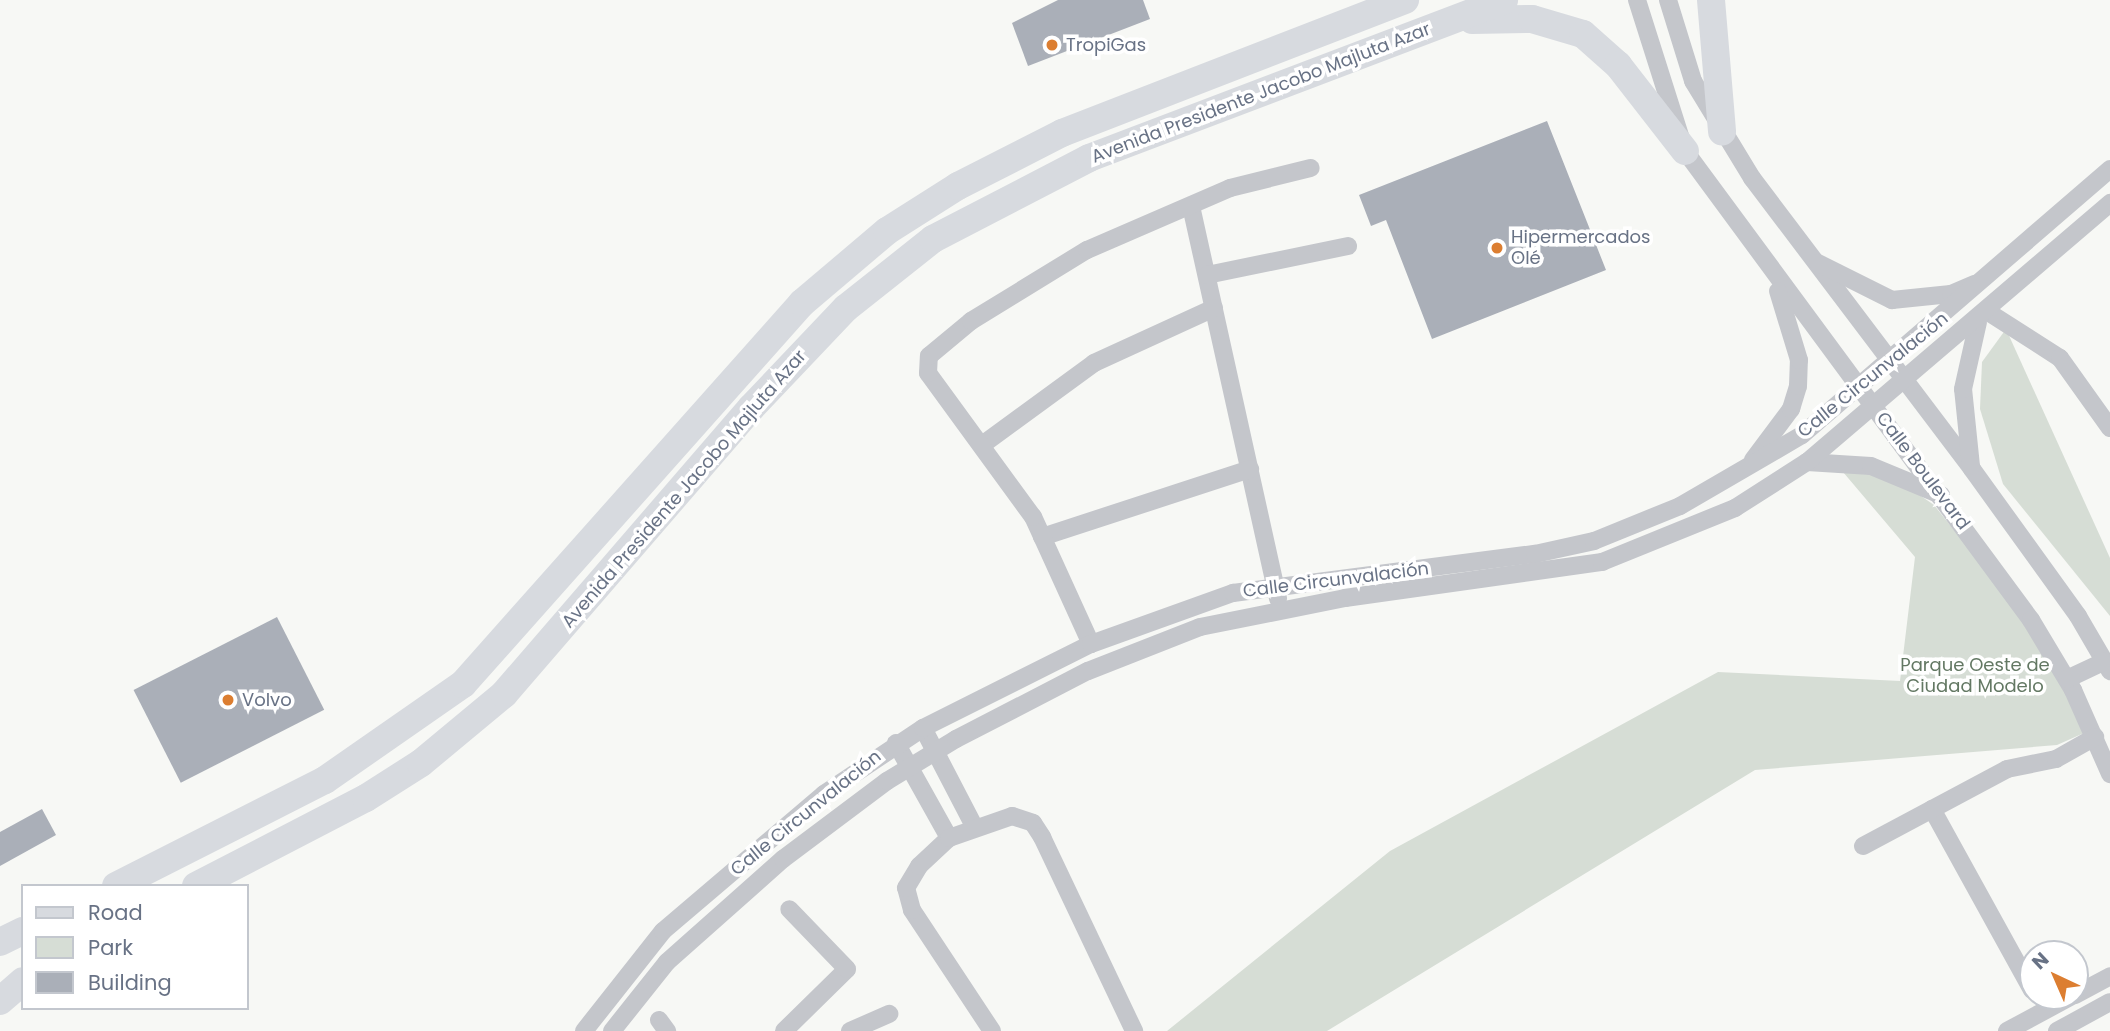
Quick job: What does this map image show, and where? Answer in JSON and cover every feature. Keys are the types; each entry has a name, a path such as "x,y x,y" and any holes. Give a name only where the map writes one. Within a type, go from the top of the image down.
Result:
{"main road":[{"name":"Avenida Presidente Jacobo Majluta Azar","path":"120,884 325,780 463,684 802,303 887,231 958,186 1062,134 1405,0"},
{"name":"Avenida Presidente Jacobo Majluta Azar","path":"199,884 366,797 421,763 494,702 789,368 846,308 933,239 1089,158 1504,0"},
{"path":"1711,0 1722,132"},
{"path":"1451,20 1532,19 1583,34 1618,65 1685,151"},
{"path":"0,942 21,932"},
{"path":"0,984 21,973"},
{"path":"0,1001 21,983"}],"street":[{"name":"Calle Boulevard","path":"1637,0 1685,151 1768,269 1943,495 2067,679 2110,774"},
{"path":"1668,0 1693,81 1722,132 1809,257 1972,469 2108,666 2067,679"},
{"path":"1091,644 1042,537 982,445 928,373 929,356 1031,281 1230,188 1311,168"},
{"name":"Calle Circunvalación","path":"584,1031 663,931 824,794 896,743 1091,644 1192,605 1276,587 1535,554 1594,541 1650,521 1745,470 1802,435 1890,363 2110,169"},
{"name":"Calle Circunvalación","path":"621,1027 681,948 783,859 908,767 1122,655 1220,621 1280,608 1602,562 1735,508 1807,463 1983,317 2110,203"},
{"path":"1191,206 1280,608"},
{"path":"1207,275 1348,246"},
{"path":"1809,257 1862,290 1892,300 1951,294 1981,282"},
{"path":"1745,470 1791,409 1798,386 1794,338 1768,269"},
{"path":"982,445 1094,363 1214,307"},
{"path":"1972,469 1963,389 1983,317 2060,358 2110,428"},
{"path":"1807,463 1871,466 1943,495"},
{"path":"1042,537 1250,469"},
{"path":"923,728 974,826"},
{"path":"1863,846 2007,769 2056,759 2095,737"},
{"path":"896,743 949,838"},
{"path":"1932,809 2019,966"},
{"path":"992,1031 906,895 919,866 949,838 974,826 1012,816 1033,823 1135,1031"},
{"path":"784,1031 847,969 789,909"},
{"path":"2089,987 2110,976"},
{"path":"2057,1031 2110,1002"},
{"path":"2007,1031 2046,1010"},
{"path":"850,1031 889,1014"}],"green space":[{"path":"2006,329 2110,558 2110,616 2003,484 1980,409 1982,362"},
{"name":"Parque Oeste de Ciudad Modelo","path":"1882,469 1934,505 2027,622 2093,729 2057,745 1755,770 1327,1031 1167,1031 1390,851 1718,672 1900,681 1915,557 1843,472"}],"building":[{"name":"TropiGas","path":"1058,0 1143,0 1150,19 1028,66 1012,23"},
{"name":"Hipermercados Olé","path":"1547,121 1606,270 1432,339 1386,220 1371,226 1359,195"},
{"name":"Volvo","path":"277,617 324,710 181,783 134,690"},
{"path":"42,809 56,835 0,866 0,832"}],"place":[{"name":"TropiGas","path":"1052,45"},
{"name":"Hipermercados Olé","path":"1497,248"},
{"name":"Volvo","path":"228,700"}]}
